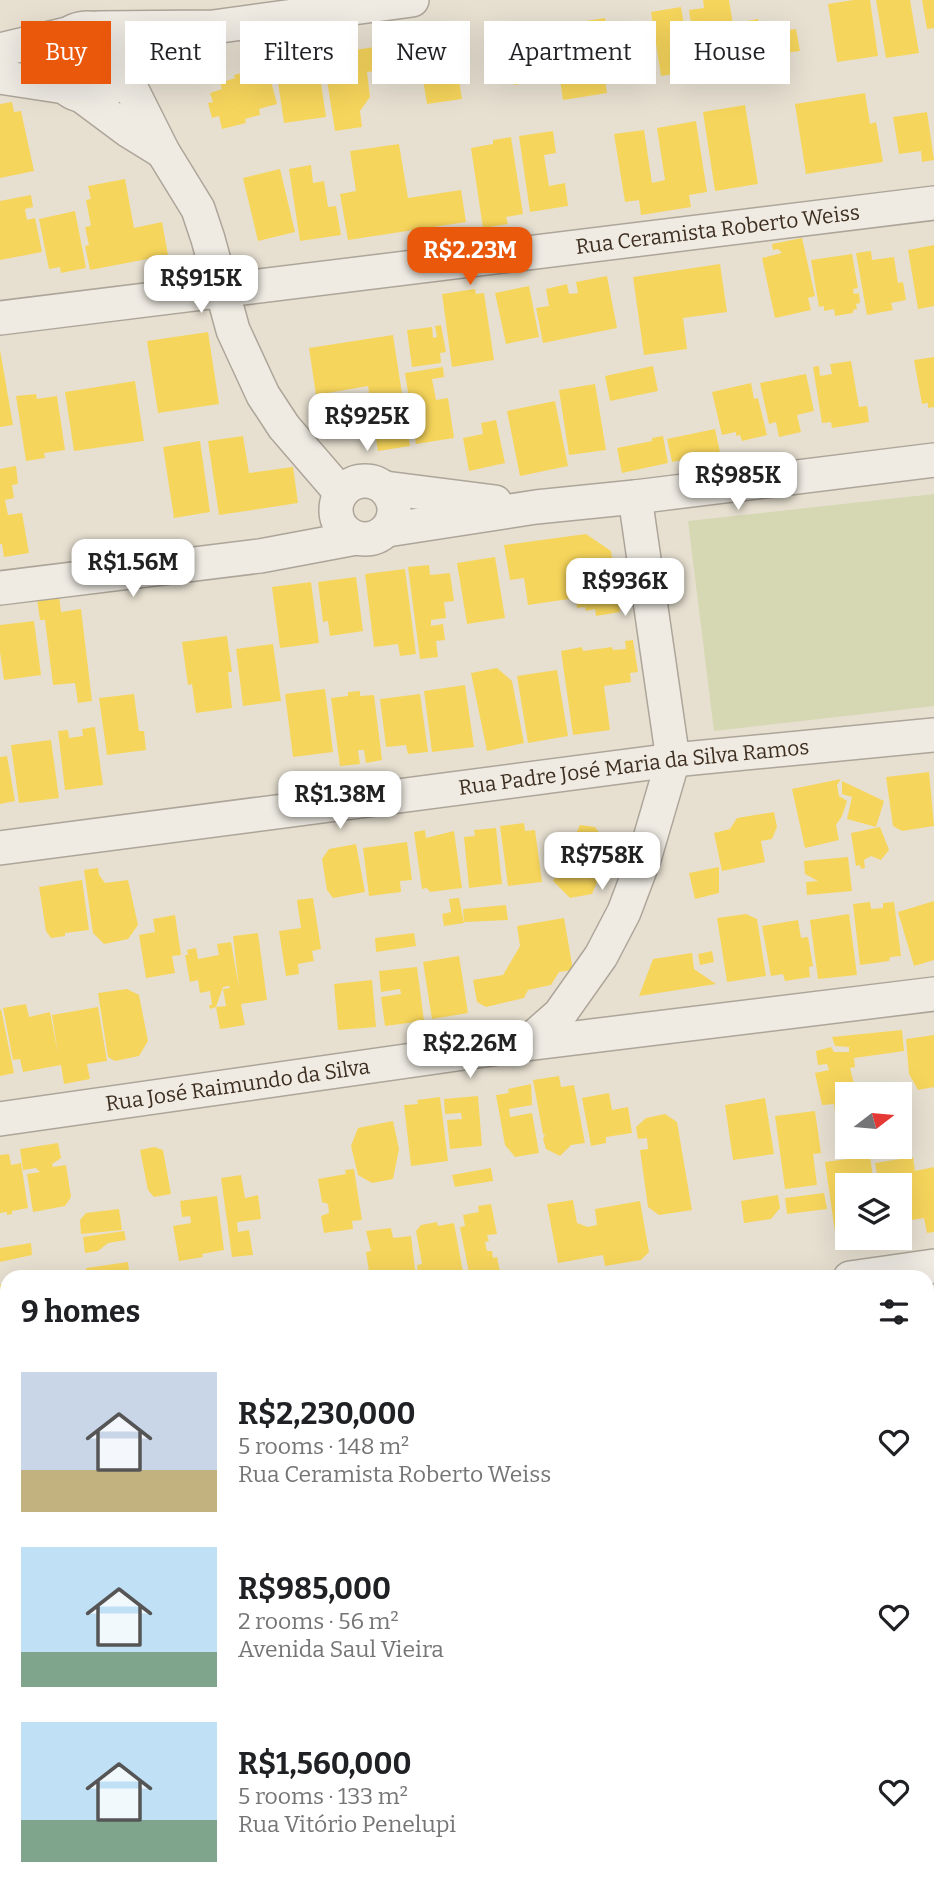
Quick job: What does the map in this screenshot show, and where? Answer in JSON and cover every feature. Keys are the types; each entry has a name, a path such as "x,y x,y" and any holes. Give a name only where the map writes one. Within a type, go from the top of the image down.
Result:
{"street":[{"path":"226,25 411,0"},
{"path":"111,38 114,39 122,64 163,152 198,209 233,330 254,378 273,412 295,439 356,492 391,495 395,513 392,522 372,534 343,529 337,514 356,492"},
{"path":"0,50 21,45"},
{"path":"0,77 74,91 103,93 111,88 125,63"},
{"path":"66,84 129,131 163,152"},
{"name":"Rua Ceramista Roberto Weiss","path":"0,318 934,202"},
{"path":"0,588 260,556 536,507 934,460"},
{"path":"260,556 356,492 536,507"},
{"path":"526,1044 560,1014 607,945 624,912 644,859 673,760 635,497"},
{"name":"Rua Padre José Maria da Silva Ramos","path":"0,848 673,760 934,735"},
{"name":"Rua José Raimundo da Silva","path":"0,1119 526,1044 934,994"},
{"path":"906,1270 934,1266"}],"green space":[{"path":"934,494 934,706 714,731 688,521"}],"building: Homes":[{"path":"703,0 729,0 732,21 691,21 689,10 704,8"},
{"path":"870,0 878,56 837,62 828,4"},
{"path":"876,0 910,0 919,53 886,58"},
{"path":"922,0 934,0 934,28 927,29"},
{"path":"681,7 683,21 670,21 670,74 661,76 656,21 652,21 651,12"},
{"path":"796,29 800,51 790,52 790,30"},
{"path":"372,47 372,71 367,72 370,97 360,111 362,127 335,131 328,84 358,84 358,50"},
{"path":"240,74 240,84 272,84 277,104 259,109 260,115 245,119 246,123 222,129 219,116 212,118 208,103 213,102 210,93 222,89 220,84 226,84 226,81 235,78 234,75"},
{"path":"278,84 321,84 326,117 284,123"},
{"path":"424,84 460,84 462,99 427,104"},
{"path":"561,84 606,84 607,93 563,100"},
{"path":"865,93 870,124 876,122 883,162 806,174 795,104"},
{"path":"12,102 14,112 21,111 34,171 0,178 0,104"},
{"path":"745,105 758,184 715,191 703,112"},
{"path":"927,112 934,160 922,162 921,151 899,154 893,117"},
{"path":"696,121 707,192 689,195 691,207 641,215 639,200 625,202 614,134 644,130 652,183 665,180 657,128"},
{"path":"553,131 556,153 544,155 549,186 565,183 568,206 530,212 519,136"},
{"path":"511,137 523,214 506,217 508,224 483,228 471,148"},
{"path":"399,144 408,198 461,190 466,222 348,240 340,194 356,191 350,151"},
{"path":"311,165 313,183 324,181 328,207 336,206 341,235 300,241 289,169"},
{"path":"280,169 295,232 258,241 243,178"},
{"path":"125,179 134,228 162,222 168,255 90,270 85,246 89,245 85,227 91,226 86,200 91,199 88,186"},
{"path":"31,195 33,207 25,209 27,220 35,218 42,252 0,260 0,201"},
{"path":"75,211 86,268 61,273 60,267 49,269 39,219"},
{"path":"802,238 815,296 808,298 811,310 775,318 762,258 782,253 778,249 773,250 772,244"},
{"path":"934,245 934,306 918,309 908,250"},
{"path":"871,251 872,260 894,257 898,283 903,282 906,300 891,303 893,310 867,315 856,253"},
{"path":"852,254 858,288 853,289 854,294 859,293 860,303 856,304 857,309 853,310 853,313 835,316 834,309 824,311 824,306 819,307 811,260"},
{"path":"720,264 727,312 683,318 687,349 644,355 633,277"},
{"path":"607,276 617,328 543,343 536,308 549,306 546,289 567,284 569,294 578,293 576,282"},
{"path":"529,286 539,337 506,344 495,293"},
{"path":"475,289 476,294 484,293 494,360 452,367 442,294"},
{"path":"441,325 446,352 440,353 441,363 412,367 407,330 432,327 433,338 437,337 435,326"},
{"path":"208,332 219,404 158,413 147,341"},
{"path":"393,335 410,446 378,451 368,386 316,395 309,348"},
{"path":"0,350 13,425 0,427"},
{"path":"934,357 934,407 928,408 928,403 922,404 914,360"},
{"path":"851,361 859,407 867,406 869,422 832,428 831,422 822,423 813,367 819,366 820,376 832,374 830,364"},
{"path":"653,366 658,391 610,401 605,376"},
{"path":"443,367 444,377 432,379 436,400 448,398 454,438 416,444 405,373"},
{"path":"806,374 814,411 797,415 801,432 779,437 776,422 769,424 760,383"},
{"path":"135,381 144,441 74,451 65,392"},
{"path":"751,383 754,399 758,398 767,435 742,441 740,435 736,436 736,432 722,435 712,392"},
{"path":"595,384 606,450 569,455 559,390"},
{"path":"36,394 37,399 57,396 65,450 44,453 45,458 26,461 16,396"},
{"path":"555,401 568,466 520,476 507,411"},
{"path":"496,420 505,463 469,471 463,438 483,434 481,423"},
{"path":"715,429 720,452 672,462 667,439"},
{"path":"243,436 249,473 293,467 298,503 219,515 208,441"},
{"path":"663,436 668,463 622,473 617,448"},
{"path":"200,441 210,512 174,518 163,447"},
{"path":"16,466 18,484 12,485 14,498 5,500 8,515 22,513 29,553 4,557 0,544 0,469"},
{"path":"586,534 611,551 620,612 596,616 595,609 586,611 585,607 577,608 576,598 528,605 524,578 510,580 504,545"},
{"path":"495,557 505,618 467,624 457,563"},
{"path":"429,565 430,575 450,573 454,601 444,602 446,618 431,620 431,626 443,624 445,640 436,641 438,657 420,659 408,567"},
{"path":"405,569 416,654 400,656 398,644 374,647 365,574"},
{"path":"356,577 363,631 330,636 328,621 323,622 318,582"},
{"path":"311,582 319,643 280,648 272,587"},
{"path":"59,596 61,612 81,609 92,701 78,703 75,683 53,685 45,620 40,620 37,599"},
{"path":"34,621 41,675 4,680 0,625"},
{"path":"227,636 232,672 228,672 232,708 196,713 192,684 188,685 182,642"},
{"path":"633,640 638,672 630,673 631,682 604,686 610,730 573,735 561,651 582,647 583,651 612,647 613,650 626,649 625,641"},
{"path":"273,644 281,701 243,706 236,649"},
{"path":"497,668 512,681 524,743 487,751 471,673"},
{"path":"557,670 568,736 528,743 517,676"},
{"path":"465,685 474,747 432,752 424,691"},
{"path":"325,689 333,752 293,757 285,694"},
{"path":"360,691 360,696 374,695 382,760 366,763 364,750 358,750 360,764 340,766 331,698"},
{"path":"134,694 139,731 144,731 146,750 107,755 99,698"},
{"path":"420,694 428,752 408,754 406,745 386,747 380,699"},
{"path":"95,727 103,785 65,790 58,731 68,730 69,738 83,736 82,729"},
{"path":"51,740 59,798 19,803 11,745"},
{"path":"7,756 15,801 0,804 0,757"},
{"path":"929,772 934,826 902,831 893,826 886,777"},
{"path":"841,779 837,785 839,796 847,801 836,825 839,840 805,848 792,789"},
{"path":"842,781 884,801 876,827 847,819 852,797 842,794"},
{"path":"774,812 777,827 772,839 761,841 765,862 722,871 714,833 730,829 737,818"},
{"path":"524,823 525,831 535,830 542,882 508,886 500,826"},
{"path":"580,825 595,827 611,849 592,894 570,898 553,881"},
{"path":"880,827 889,850 881,860 871,856 864,860 865,868 861,869 860,865 856,866 851,833"},
{"path":"496,828 502,884 469,888 464,837 475,836 474,830"},
{"path":"425,830 426,838 454,831 462,888 430,892 427,888 422,889 414,832"},
{"path":"407,842 412,880 400,881 401,892 369,896 363,848"},
{"path":"356,844 365,892 333,898 327,890 322,859 329,849"},
{"path":"848,857 852,891 807,895 806,882 818,881 805,874 804,861"},
{"path":"719,867 719,893 695,899 689,873"},
{"path":"98,868 105,883 128,880 138,925 128,939 104,944 93,933 84,870"},
{"path":"82,880 89,930 51,938 46,931 39,887"},
{"path":"313,898 321,949 312,951 314,961 298,964 299,974 286,976 279,931 301,928 297,900"},
{"path":"459,898 464,923 444,926 442,914 451,912 449,899"},
{"path":"934,901 934,960 914,966 898,912"},
{"path":"870,902 871,909 883,908 883,903 894,902 901,956 890,957 889,961 860,965 853,904"},
{"path":"506,905 508,920 464,922 463,909"},
{"path":"746,914 757,919 766,976 727,982 717,918"},
{"path":"849,914 857,975 818,979 810,920"},
{"path":"175,915 181,955 172,956 175,973 146,978 139,935 155,932 153,919"},
{"path":"564,918 573,970 559,972 551,985 528,990 524,998 486,1007 477,1002 473,980 503,975 520,946 517,926"},
{"path":"798,920 801,938 808,937 813,966 809,967 810,977 785,981 783,974 771,976 762,926"},
{"path":"258,933 267,1000 241,1004 245,1025 220,1029 216,1007 210,1009 210,991 200,993 198,980 190,982 185,955 188,955 187,950 196,948 198,959 219,955 217,944 231,942 239,988 233,936","holes":["229,986 230,988 223,989 226,1006 216,1007 223,987"]},
{"path":"414,933 416,946 376,952 375,938"},
{"path":"712,951 714,962 700,965 698,954"},
{"path":"692,953 694,969 716,984 639,996 653,959"},
{"path":"459,956 468,1013 432,1019 423,962"},
{"path":"417,967 424,1021 385,1026 381,997 401,994 400,989 381,992 379,971"},
{"path":"372,980 376,1027 338,1030 334,984"},
{"path":"127,989 139,995 148,1041 139,1056 115,1061 108,1057 98,993"},
{"path":"26,1004 29,1017 50,1012 58,1054 52,1015 98,1007 107,1061 87,1064 90,1079 64,1084 61,1065 23,1072 20,1059 13,1060 3,1008"},
{"path":"0,1010 14,1073 0,1076"},
{"path":"902,1030 904,1051 854,1058 855,1067 850,1068 854,1082 835,1082 835,1112 834,1104 822,1105 815,1073 829,1070 827,1064 818,1065 816,1051 831,1047 834,1052 849,1052 849,1047 835,1046 832,1037"},
{"path":"934,1035 934,1087 918,1090 909,1074 906,1039"},
{"path":"559,1076 561,1087 574,1085 585,1143 571,1145 560,1156 546,1149 533,1080"},
{"path":"531,1084 532,1105 509,1109 510,1117 532,1113 539,1153 515,1157 505,1145 496,1095 509,1093 508,1089"},
{"path":"609,1093 612,1110 628,1107 632,1133 606,1137 606,1143 591,1146 582,1098"},
{"path":"478,1096 482,1146 450,1149 447,1120 462,1119 461,1113 445,1114 444,1099"},
{"path":"440,1097 448,1161 411,1166 404,1105"},
{"path":"765,1098 774,1154 733,1160 725,1105"},
{"path":"815,1111 821,1153 813,1154 817,1185 785,1189 775,1116"},
{"path":"665,1114 677,1122 692,1210 659,1215 648,1207 640,1150 648,1149 647,1138 638,1139 636,1127 646,1118"},
{"path":"393,1121 399,1149 393,1179 372,1183 358,1175 351,1146 358,1128"},
{"path":"58,1143 61,1158 52,1164 53,1167 66,1165 71,1197 65,1206 33,1212 27,1174 40,1172 36,1168 23,1170 20,1149"},
{"path":"154,1147 163,1150 171,1194 154,1197 148,1190 140,1150"},
{"path":"9,1154 11,1165 21,1163 28,1208 12,1211 12,1214 7,1215 7,1212 0,1213 0,1155"},
{"path":"912,1157 915,1171 934,1167 934,1232 927,1233 924,1218 912,1220 912,1173 877,1173 875,1163"},
{"path":"870,1159 872,1173 835,1173 835,1232 825,1162"},
{"path":"491,1168 493,1181 455,1187 452,1175"},
{"path":"354,1169 362,1220 352,1221 353,1229 324,1233 321,1216 329,1213 328,1204 322,1202 318,1179 346,1174 345,1170"},
{"path":"241,1175 245,1198 258,1195 261,1219 237,1222 238,1232 249,1230 253,1255 232,1257 221,1178"},
{"path":"824,1193 827,1209 787,1214 785,1198"},
{"path":"778,1195 780,1208 771,1219 744,1223 741,1201"},
{"path":"217,1196 224,1250 179,1261 173,1226 191,1223 190,1216 182,1217 180,1201"},
{"path":"573,1200 577,1223 588,1227 597,1225 595,1209 640,1201 649,1252 641,1260 605,1266 603,1255 558,1263 547,1204"},
{"path":"491,1204 497,1234 487,1235 489,1241 485,1242 487,1251 492,1251 493,1258 497,1257 499,1270 468,1270 460,1227 465,1226 463,1215 479,1212 478,1206"},
{"path":"119,1209 122,1230 81,1234 80,1220 86,1213"},
{"path":"454,1223 463,1270 418,1270 417,1265 422,1264 416,1231 421,1225"},
{"path":"391,1228 393,1238 411,1236 415,1270 369,1270 366,1252 371,1251 366,1231"},
{"path":"124,1231 126,1240 108,1243 98,1251 85,1253 83,1237"},
{"path":"31,1243 32,1255 0,1262 0,1248"},
{"path":"128,1262 129,1270 86,1270"}]}
